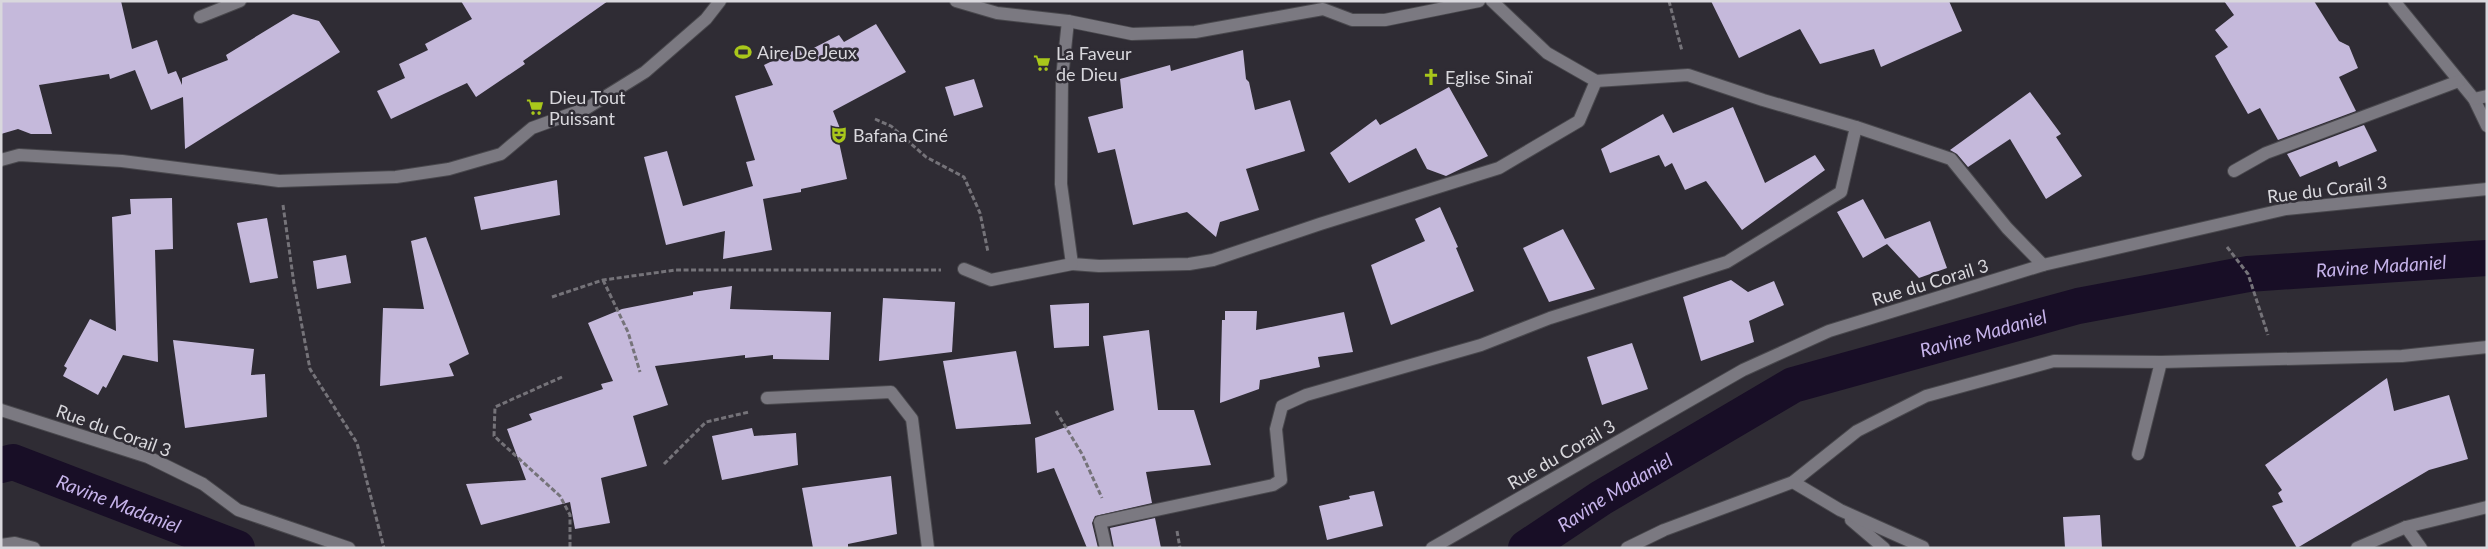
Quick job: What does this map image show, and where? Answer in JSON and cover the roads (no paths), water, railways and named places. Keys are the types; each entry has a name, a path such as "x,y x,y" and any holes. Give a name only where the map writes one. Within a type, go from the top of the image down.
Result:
{"street":[{"path":"200,17 240,1"},
{"path":"1,160 19,155 122,161 279,181 396,178 449,169 501,154 532,128 587,108 644,72 706,19 720,1"},
{"path":"956,1 996,13 1068,22 1132,34 1195,32 1320,5 1352,20 1385,20 1479,1"},
{"path":"1492,1 1547,53 1596,81 1688,75 1763,100 1856,127 1951,159 2007,228 2043,265"},
{"path":"2394,1 2474,99 2487,126"},
{"path":"1068,22 1062,78 1061,184 1072,264"},
{"path":"964,269 991,280 1072,264 1099,266 1159,265 1213,260 1320,224 1490,171 1579,121 1596,81"},
{"path":"2234,171 2266,153 2459,81"},
{"path":"2474,99 2487,96"},
{"path":"1106,548 1100,522 1272,486 1281,480 1276,429 1282,406 1306,394 1481,345 1550,318 1727,262 1841,192 1856,127"},
{"name":"Rue du Corail 3","path":"1432,548 1743,370 1830,331 2043,265 2286,209 2487,190"},
{"path":"1627,548 1664,530 1793,482 1857,431 1926,396 2054,362 2161,362 2402,356 2487,347"},
{"path":"2138,454 2161,362"},
{"path":"767,398 892,392 912,419 928,548"},
{"name":"Rue du Corail 3","path":"1,410 148,457 203,484 238,510 349,548"},
{"path":"1793,482 1840,510 1923,547"},
{"path":"2356,548 2406,527 2487,507"},
{"path":"1840,510 1884,548"},
{"path":"2406,527 2421,548"},
{"path":"1,545 15,543 34,548"}],"waterway":[{"name":"Ravine Madaniel","path":"1526,548 1601,498 1793,385 2078,306 2248,274 2487,258"},
{"name":"Ravine Madaniel","path":"1,465 13,462 237,548"}],"place":[{"name":"Aire De Jeux","path":"743,52"},
{"name":"La Faveur de Dieu","path":"1042,63"},
{"name":"Eglise Sinaï","path":"1431,77"},
{"name":"Dieu Tout Puissant","path":"535,107"},
{"name":"Bafana Ciné","path":"839,135"}]}
